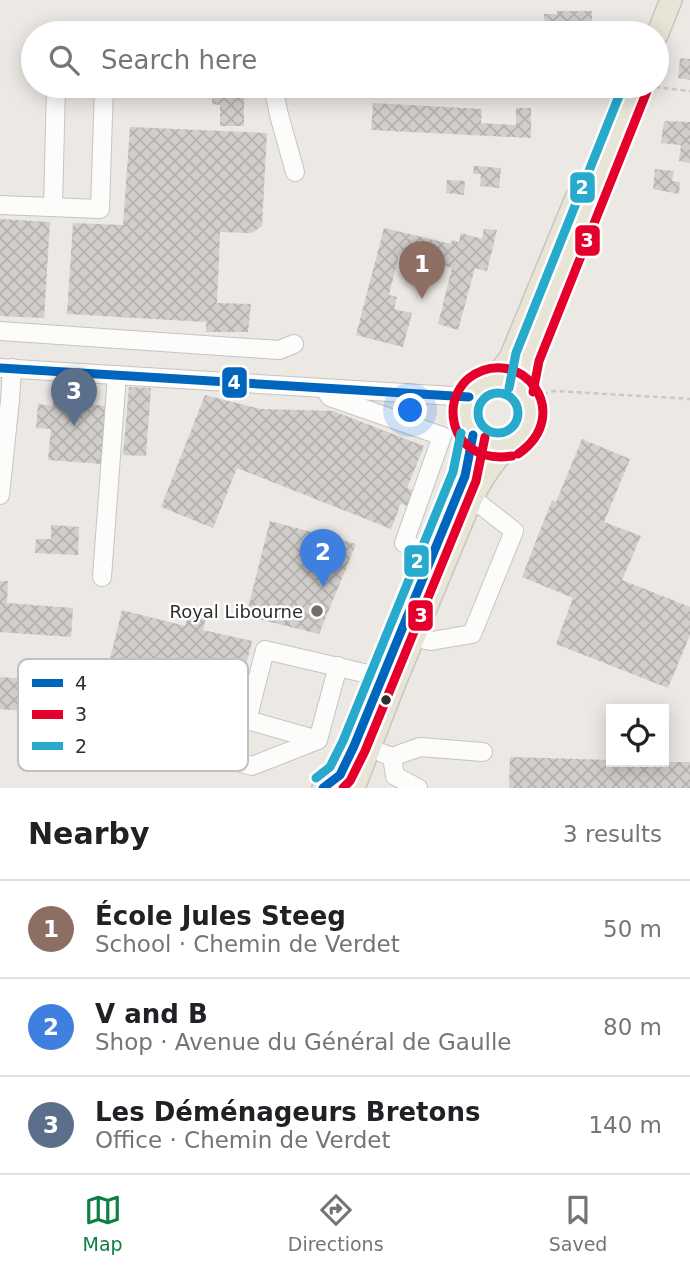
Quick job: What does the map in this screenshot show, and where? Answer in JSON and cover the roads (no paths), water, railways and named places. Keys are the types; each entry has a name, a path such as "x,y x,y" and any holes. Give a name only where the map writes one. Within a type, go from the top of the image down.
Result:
{"main road":[{"path":"648,21 657,0"},
{"path":"662,21 671,0"},
{"path":"493,380 510,358 617,98"},
{"path":"354,788 472,498 483,477 511,444 527,430 531,409 525,394 527,358 631,98"},
{"path":"511,444 490,445 473,435 465,417 466,407 475,389 493,380 513,383 525,394"},
{"path":"323,788 340,775 354,747 465,476 473,435"}],"street":[{"path":"52,207 56,98"},
{"path":"0,205 100,209 104,98"},
{"path":"276,98 295,172"},
{"path":"0,331 279,350 293,344"},
{"path":"0,495 10,400 6,368 469,397"},
{"path":"102,577 117,375"},
{"path":"324,388 330,397 442,436 400,546 432,554"},
{"path":"414,638 431,642 472,634 514,531 472,498"},
{"path":"248,716 265,650 381,677"},
{"path":"318,740 338,666"},
{"path":"248,720 318,740"},
{"path":"248,765 252,766 318,740"},
{"path":"370,746 392,757 420,747 482,752"},
{"path":"392,757 395,776 418,788"}],"place":[{"name":"École Jules Steeg","path":"422,299"},
{"name":"Les Déménageurs Bretons","path":"74,426"},
{"name":"V and B","path":"323,587"},
{"name":"Royal Libourne","path":"317,611"}]}
